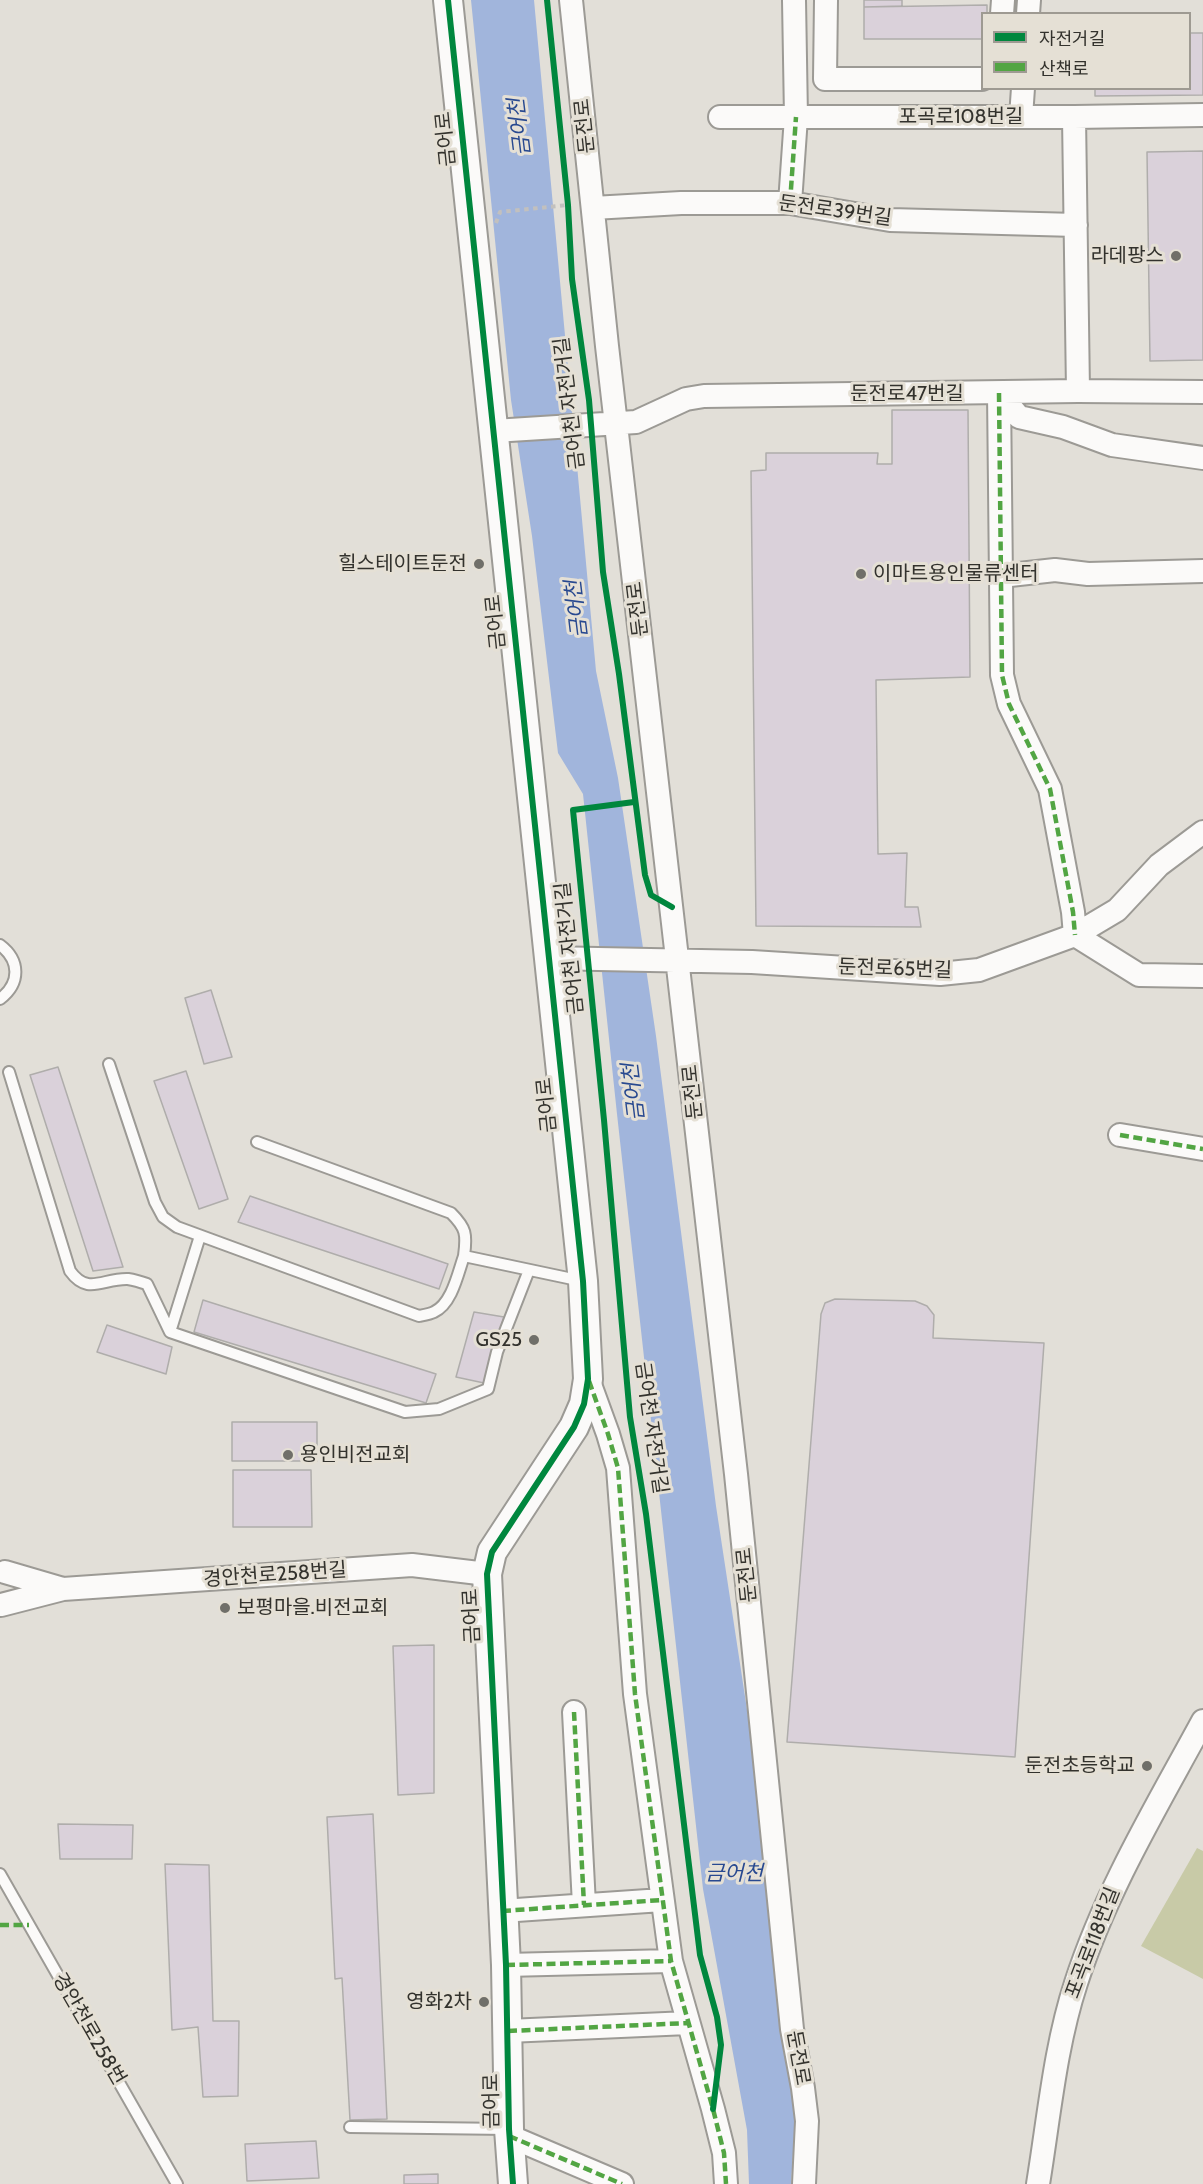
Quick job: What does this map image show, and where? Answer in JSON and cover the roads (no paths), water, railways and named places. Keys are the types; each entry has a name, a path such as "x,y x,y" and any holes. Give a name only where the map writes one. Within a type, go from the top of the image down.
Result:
{"street":[{"name":"금어로","path":"448,0 494,431 556,958 588,1379 584,1404 574,1427 492,1552 487,1574 506,1965 509,2132 513,2184"},
{"name":"둔전로","path":"571,0 670,961 736,1474 792,2029 807,2121 804,2184"},
{"path":"790,203 796,117 794,0"},
{"path":"826,0 825,79 981,79"},
{"path":"1021,117 1023,90"},
{"name":"포곡로108번길","path":"720,117 1203,115"},
{"path":"1074,117 1078,391"},
{"name":"둔전로39번길","path":"593,208 681,203 790,203 890,220 1076,225"},
{"name":"둔전로47번길","path":"494,431 636,422 686,399 704,396 1078,391 1203,392"},
{"path":"999,393 1019,417 1063,427 1112,445 1203,458"},
{"path":"999,393 1002,675 1009,704 1050,789 1073,912 1075,935 1139,975 1203,976"},
{"path":"1001,576 1055,570 1088,574 1203,571"},
{"name":"둔전로65번길","path":"556,958 752,962 940,974 979,970 1075,935 1117,910 1159,865 1203,832"},
{"path":"1120,1135 1203,1149"},
{"path":"588,1379 618,1468 635,1694 671,1961 721,2142 726,2184"},
{"name":"경안천로258번길","path":"63,1589 412,1565 487,1574"},
{"path":"2,1568 63,1589"},
{"path":"1,1606 7,1585 2,1568"},
{"path":"1,1606 63,1589"},
{"path":"574,1712 584,1905"},
{"name":"포곡로118번길","path":"1038,2184 1060,2040 1075,1984 1095,1928 1115,1883 1203,1721"},
{"path":"502,1911 662,1900"},
{"path":"506,1965 671,1961"},
{"path":"507,2031 688,2023"},
{"path":"509,2132 622,2184"}],"lane":[{"path":"0,945 10,952 15,964 11,991 0,999"},
{"path":"109,1064 155,1203 163,1217 177,1227 419,1316 436,1312 445,1302 464,1256 466,1242 463,1225 451,1213 257,1142"},
{"path":"9,1072 70,1271 78,1282 90,1285 128,1279 147,1284 170,1332 405,1412 439,1409 488,1389 497,1352 529,1270"},
{"path":"170,1332 200,1236"},
{"path":"464,1256 582,1281"},
{"name":"경안천로258번","path":"0,1874 177,2184"},
{"path":"350,2127 509,2132"}],"water":[{"name":"금어천","path":"471,0 534,0 596,671 618,778 656,1036 716,1506 758,1782 795,2124 791,2184 749,2184 747,2130 703,1889 583,794 558,753 532,536 511,400"}],"place":[{"name":"라데팡스","path":"1176,256"},
{"name":"힐스테이트둔전","path":"479,564"},
{"name":"이마트용인물류센터","path":"861,574"},
{"name":"GS25","path":"534,1340"},
{"name":"용인비전교회","path":"288,1455"},
{"name":"보평마을.비전교회","path":"225,1608"},
{"name":"둔전초등학교","path":"1147,1766"},
{"name":"영화2차","path":"484,2002"}]}
